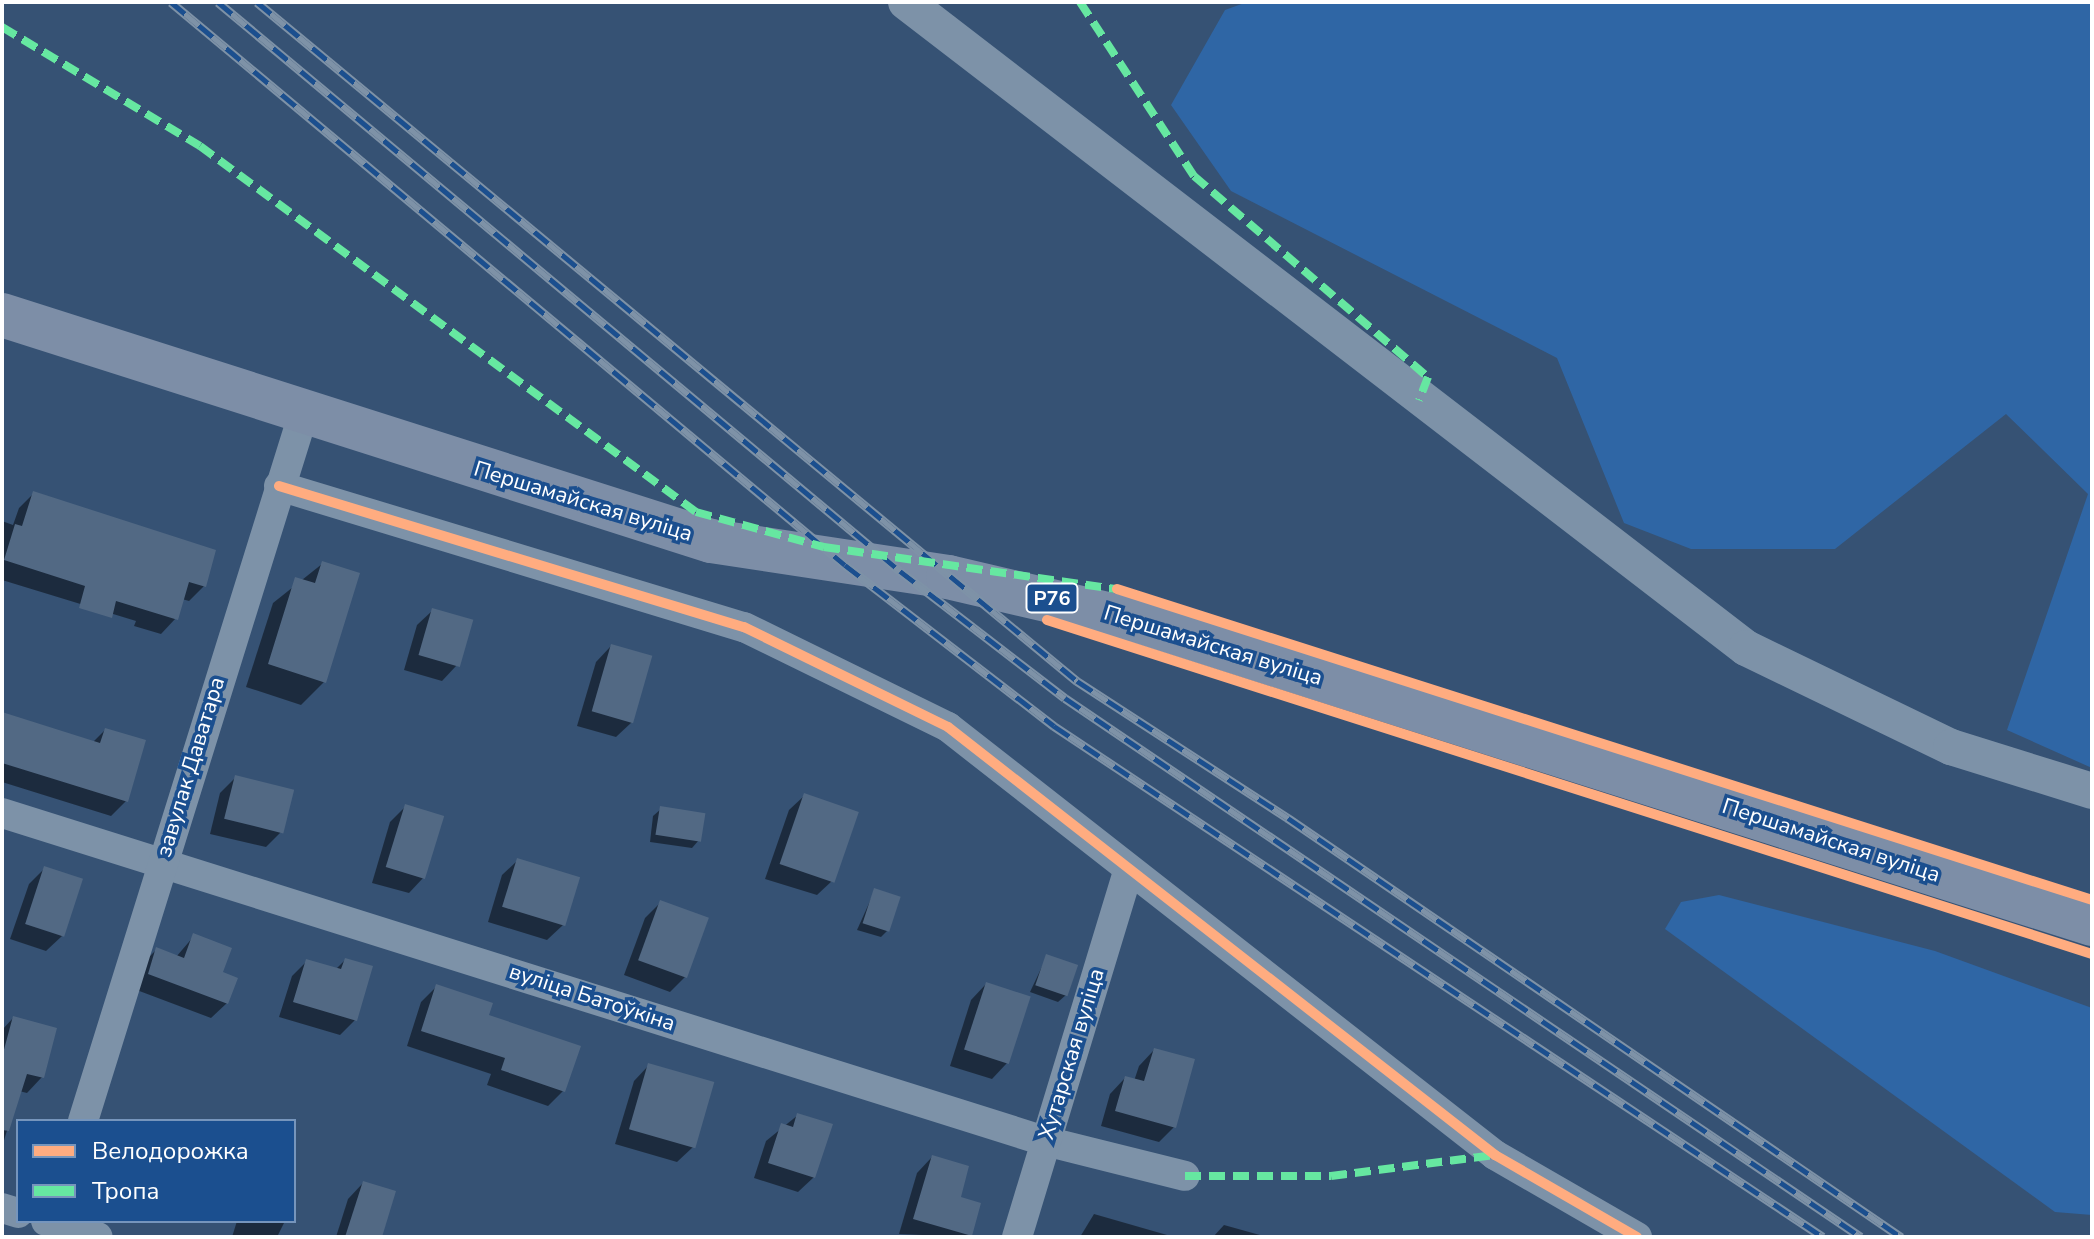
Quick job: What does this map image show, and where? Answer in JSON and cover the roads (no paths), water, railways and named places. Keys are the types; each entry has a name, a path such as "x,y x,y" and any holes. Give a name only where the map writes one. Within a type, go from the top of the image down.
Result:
{"main road":[{"name":"Першамайская вуліца","path":"2,315 303,415 711,541 948,577 1137,621 2092,924"}],"street":[{"path":"906,2 1746,648 1951,747 2092,791"},
{"name":"завулак Даватара","path":"84,1119 161,861 303,415"},
{"path":"279,486 744,627 948,727 1128,871 1495,1155 1637,1237"},
{"name":"вуліца Батоўкіна","path":"2,813 1045,1141 1185,1176"},
{"name":"Хутарская вуліца","path":"1017,1237 1128,871"},
{"path":"49,1225 98,1237"}],"railway":[{"path":"171,2 845,565 1054,726 1823,1237"},
{"path":"218,2 900,571 1065,698 1861,1237"},
{"path":"257,2 1077,681 1288,818 1901,1237"}]}
